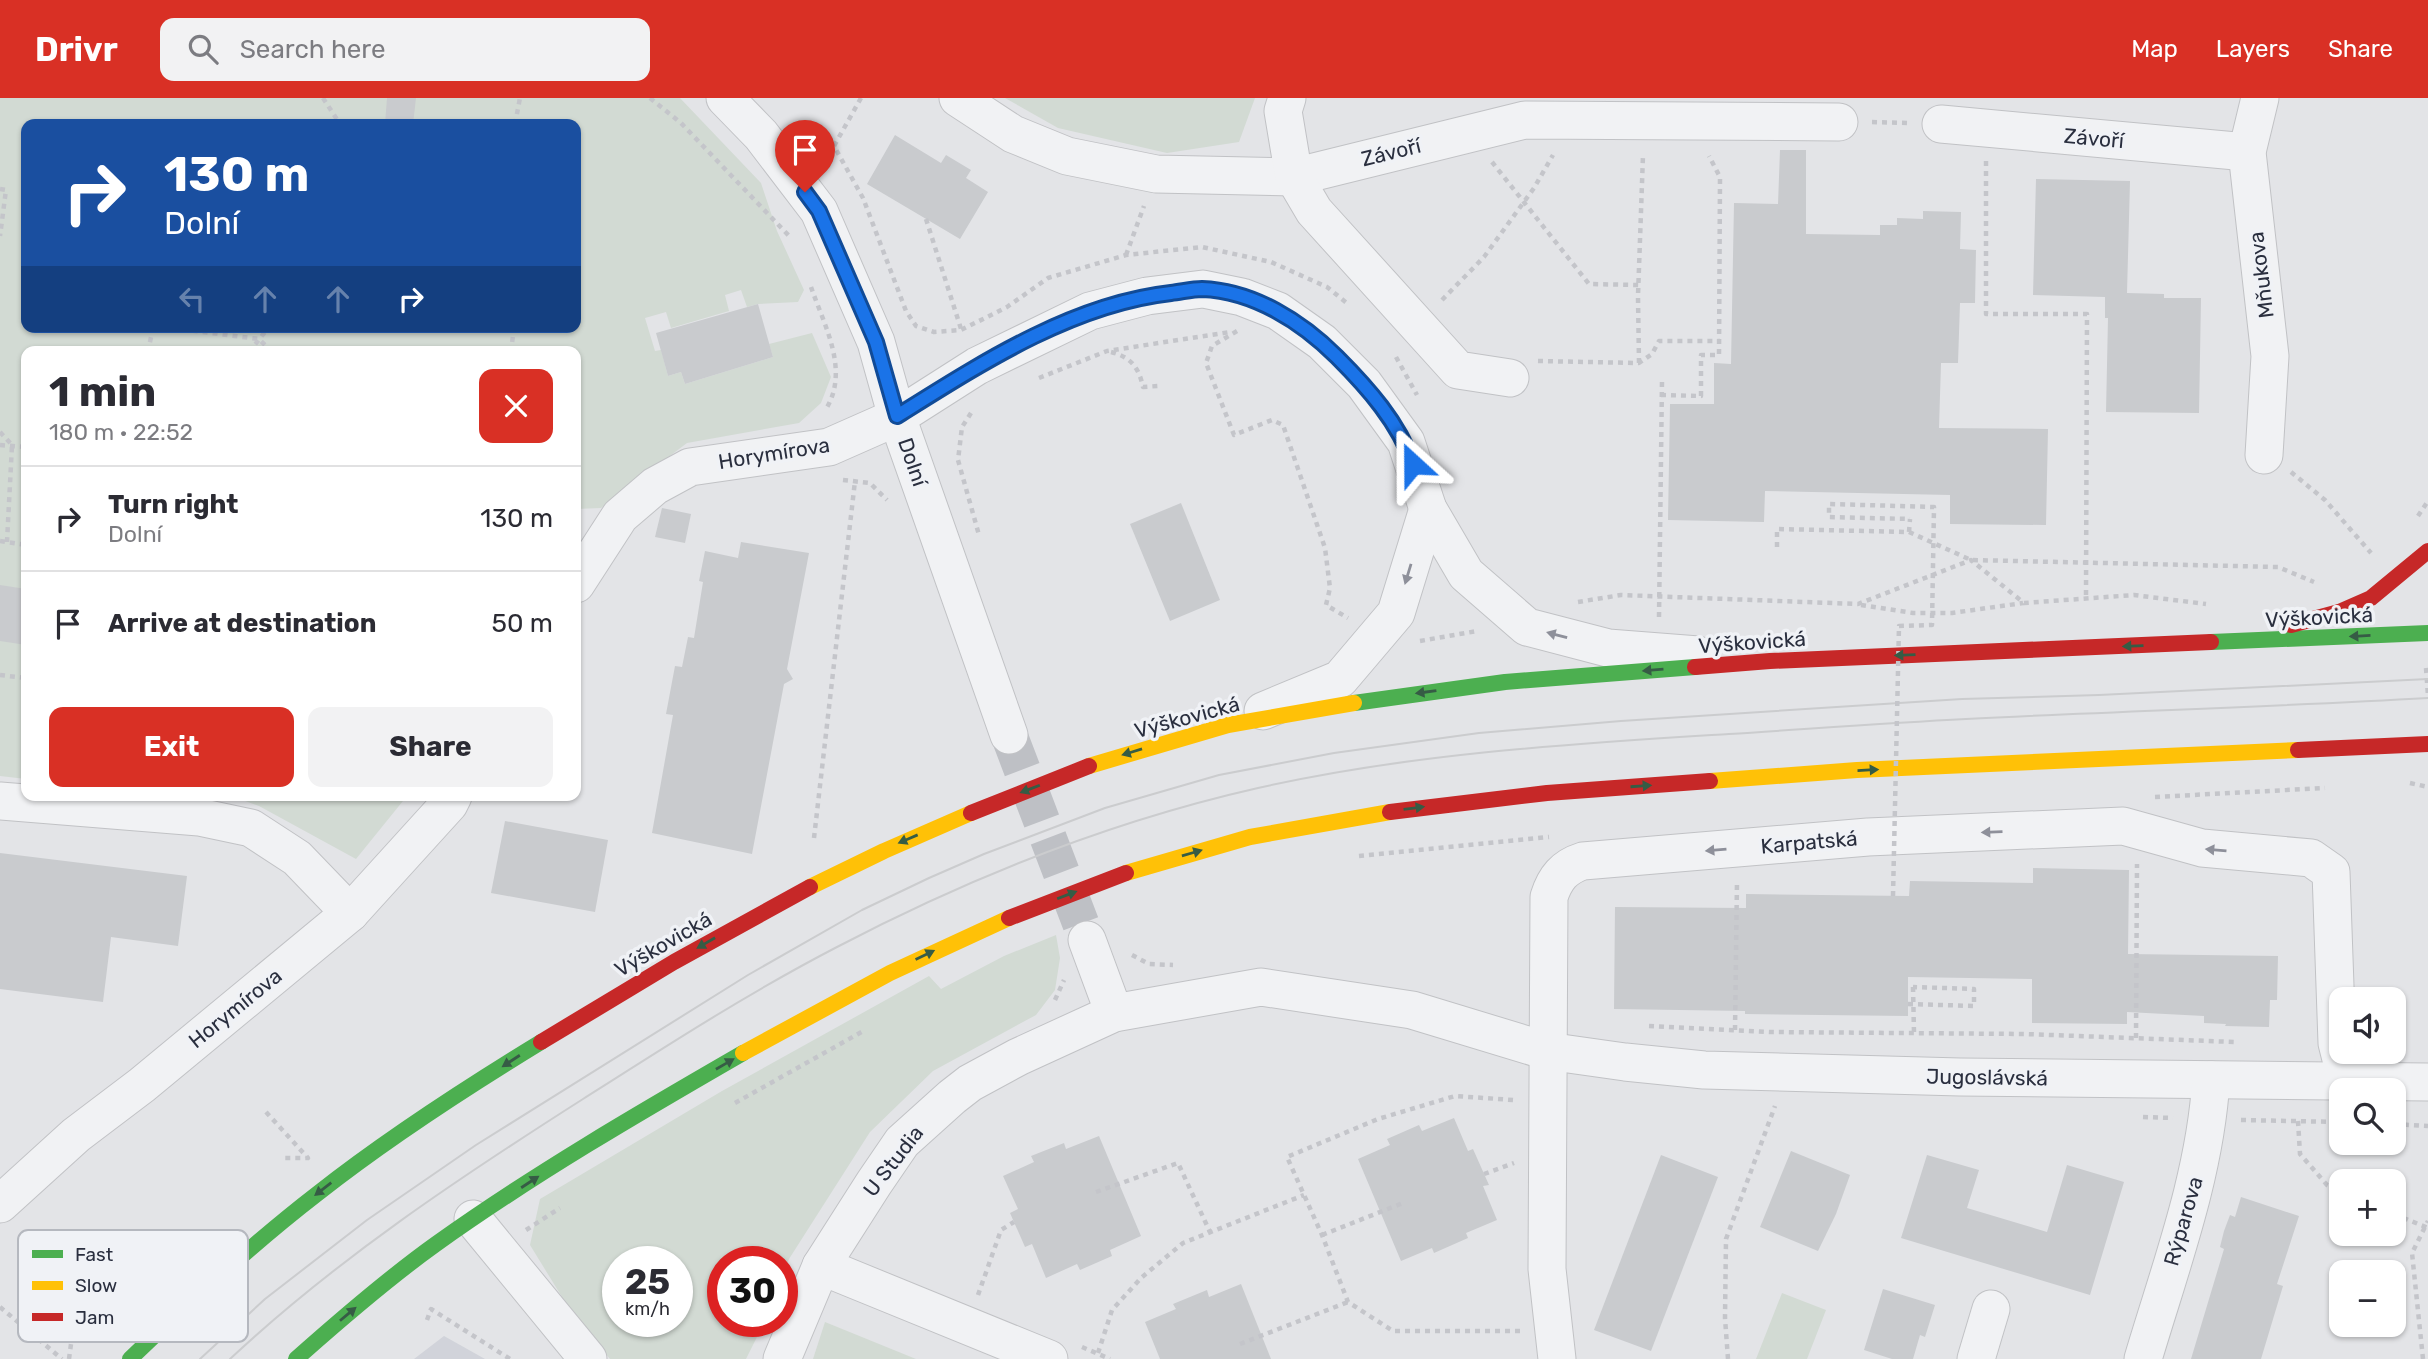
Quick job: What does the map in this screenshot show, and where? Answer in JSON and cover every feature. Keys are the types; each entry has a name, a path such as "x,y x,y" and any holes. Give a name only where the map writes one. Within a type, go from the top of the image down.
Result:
{"street":[{"name":"Dolní","path":"725,98 761,135 819,211 876,342 897,416 1009,735"},
{"name":"Závoří","path":"958,98 1013,134 1067,156 1156,174 1294,177 1525,120 1839,121"},
{"path":"1287,98 1283,111 1294,177 1314,211 1458,370 1519,370"},
{"name":"Mňukova","path":"2260,98 2246,152 2270,356 2264,455"},
{"name":"Závoří","path":"1941,124 2246,152"},
{"name":"Horymírova","path":"581,576 620,516 655,486 690,467 830,447 897,416 977,366 1090,311 1147,296 1203,289 1242,297 1278,311 1322,342 1364,384 1406,442 1428,509 1466,574 1527,627 1608,648 1770,661"},
{"path":"1228,725 1340,679 1396,614 1428,509"},
{"path":"2231,642 2339,612 2371,598 2428,551"},
{"name":"Výškovická","path":"248,1251 360,1161 464,1090 585,1014 770,907 867,858 1089,766 1228,725 1457,687 1770,661 2428,633"},
{"path":"296,1359 359,1305 473,1219 595,1141 790,1026 917,959 1009,918 1126,873 1250,837 1381,813 1525,795 1857,770 2428,744"},
{"name":"Horymírova","path":"0,1203 76,1135 350,913 450,801"},
{"path":"0,802 199,817 251,828 298,858 350,913"},
{"name":"Karpatská","path":"1557,1359 1547,1269 1549,897 1552,887 1564,870 1583,861 1895,836 2123,826 2202,848 2311,858 2331,872 2337,1043 2346,1078"},
{"path":"1087,940 1114,1013"},
{"name":"U Studia","path":"782,1359 821,1266 902,1142 970,1083 1018,1057 1114,1013 1261,987 1412,1010 1547,1051"},
{"name":"Jugoslávská","path":"1547,1051 1704,1070 2329,1082"},
{"name":"Rýparova","path":"2143,1359 2190,1201 2208,1119 2211,1080"},
{"name":"Jugoslávská","path":"2406,1082 2428,1082"},
{"path":"473,1219 588,1359"},
{"path":"821,1266 1061,1351"},
{"path":"1976,1359 1991,1309"},
{"name":"Výškovická","path":"130,1359 148,1342"}],"path":[{"path":"323,98 337,119"},
{"path":"516,119 520,98"},
{"path":"650,98 681,122 796,243"},
{"path":"861,98 834,146 863,198 906,311 916,326 934,332 961,330 1007,307 1048,278 1126,255 1202,247 1271,262 1327,287 1349,305"},
{"path":"1639,363 1644,120"},
{"path":"1839,121 1941,124"},
{"path":"1423,407 1391,349 1484,257 1523,204 1573,122"},
{"path":"1986,128 1986,314 2087,314 2086,598"},
{"path":"1661,395 1701,396 1701,355 1719,355 1720,177 1705,148"},
{"path":"0,189 6,190 0,236"},
{"path":"1523,204 1589,284 1639,285"},
{"path":"926,219 961,330 977,366"},
{"path":"809,281 835,356 836,378 832,398 825,410"},
{"path":"1031,381 1107,351 1238,331 1212,345 1206,363 1234,435 1272,420 1283,425 1325,548 1330,588 1326,605 1396,645 1510,625 1517,619"},
{"path":"211,333 259,339 266,346"},
{"path":"253,346 264,333"},
{"path":"1519,370 1639,363 1653,354 1659,341 1720,341"},
{"path":"1107,351 1124,355 1139,370 1143,387 1158,386"},
{"path":"1658,623 1662,380"},
{"path":"977,404 962,427 958,460 980,539"},
{"path":"0,432 12,445 7,542"},
{"path":"0,445 21,446"},
{"path":"2264,455 2280,463 2325,499 2394,580"},
{"path":"814,838 855,481"},
{"path":"2411,527 2428,500"},
{"path":"1893,896 1899,625 1932,625 1934,507 1829,504 1829,517 1910,519 1909,531"},
{"path":"1777,547 1777,529 1909,531 1971,560 2024,603"},
{"path":"0,541 21,544"},
{"path":"1858,604 1971,560 2278,567"},
{"path":"1573,602 1621,595 1858,604 1913,613 1952,613 2024,603 2134,595 2210,605"},
{"path":"0,675 21,677"},
{"path":"2136,1038 2138,830"},
{"path":"1735,1030 1737,848"},
{"path":"1129,953 1149,964 1181,965"},
{"path":"1908,1004 1973,1006 1974,989 1913,987 1914,1033"},
{"path":"734,1103 850,1040 873,1024"},
{"path":"1646,1026 2247,1042"},
{"path":"2297,1081 2300,1154 2329,1186"},
{"path":"1516,1100 1455,1096 1378,1119 1287,1157 1322,1234 1348,1302 1394,1331 1525,1331"},
{"path":"1728,1359 1725,1318 1726,1239 1776,1101"},
{"path":"266,1112 308,1158 285,1158"},
{"path":"2406,1125 2428,1126"},
{"path":"1484,1174 1524,1159"},
{"path":"1096,1192 1178,1163 1210,1232"},
{"path":"1098,1353 1112,1310 1141,1278 1183,1243 1304,1195"},
{"path":"1322,1234 1403,1203"},
{"path":"525,1231 560,1208"},
{"path":"2406,1219 2427,1228"},
{"path":"2423,1359 2412,1253 2427,1228 2428,1221"},
{"path":"974,1306 1001,1230 1014,1222"},
{"path":"1240,1345 1348,1302"},
{"path":"0,1307 18,1322"},
{"path":"427,1320 431,1309 510,1359"},
{"path":"42,1342 62,1359"},
{"path":"69,1359 71,1344"},
{"path":"1061,1351 1098,1353 1110,1359"}],"shaded area":[{"path":"0,98 680,98 761,183 777,231 804,290 798,302 747,307 741,290 725,295 729,311 671,328 666,312 645,318 655,351 661,350 668,376 681,372 685,384 773,357 769,344 812,333 831,377 821,403 799,423 687,443 601,508 581,509 581,346 21,346 21,778 0,776"},
{"path":"1005,98 1255,98 1239,142 1167,153 1058,128"},
{"path":"246,801 403,801 356,859"},
{"path":"1056,935 1060,958 1055,990 1036,1015 933,1071 870,1132 797,1246 707,1246 707,1337 757,1337 746,1359 610,1359 570,1310 530,1245 540,1199 722,1091 929,976 941,989 1004,956"},
{"path":"1782,1293 1826,1310 1807,1359 1756,1359"},
{"path":"825,1322 916,1359 813,1359"},
{"path":"444,1336 485,1359 414,1359"}],"building":[{"path":"387,98 416,98 414,119 385,119"},
{"path":"895,135 941,163 946,155 971,170 966,178 988,192 960,239 867,184"},
{"path":"1780,150 1806,150 1806,234 1880,235 1880,225 1897,225 1897,218 1923,219 1923,211 1961,212 1960,249 1976,250 1975,303 1960,303 1958,363 1941,363 1939,428 2048,429 2046,525 1950,524 1950,495 1765,491 1764,522 1668,520 1670,404 1714,404 1714,363 1731,364 1734,203 1778,204"},
{"path":"2036,179 2130,181 2127,293 2164,294 2164,298 2201,298 2199,413 2106,412 2108,318 2105,318 2105,297 2033,295"},
{"path":"758,304 773,357 685,384 681,372 668,376 656,333"},
{"path":"1181,503 1220,600 1170,621 1130,524"},
{"path":"662,508 691,514 685,543 655,537"},
{"path":"741,542 809,553 787,669 793,679 784,684 752,854 652,833 673,715 666,714 675,666 682,667 688,637 694,638 703,582 699,581 705,551 738,558"},
{"path":"0,585 21,588 21,644 0,641"},
{"path":"505,821 608,840 595,912 491,893"},
{"path":"0,853 187,876 178,946 111,937 103,1002 0,989"},
{"path":"2033,868 2129,870 2128,954 2278,956 2277,1000 2270,1000 2269,1027 2204,1023 2204,1016 2127,1012 2127,1024 2032,1023 2032,979 1908,977 1908,1016 1614,1009 1615,907 1746,908 1746,894 1909,896 1910,881 2033,883"},
{"path":"1454,1118 1468,1151 1473,1149 1489,1185 1483,1186 1497,1220 1466,1233 1468,1238 1434,1253 1432,1248 1401,1261 1358,1159 1390,1145 1387,1139 1419,1125 1422,1131"},
{"path":"1099,1136 1141,1236 1110,1250 1112,1256 1080,1270 1077,1264 1046,1278 1032,1244 1025,1247 1010,1213 1018,1209 1003,1176 1034,1162 1031,1156 1064,1143 1066,1149"},
{"path":"1791,1151 1850,1175 1836,1214 1818,1251 1760,1227"},
{"path":"1661,1155 1718,1177 1651,1351 1594,1330"},
{"path":"1927,1155 1979,1170 1967,1208 2047,1232 2067,1165 2124,1182 2090,1295 1901,1238"},
{"path":"2241,1197 2299,1216 2277,1284 2283,1286 2261,1359 2191,1359 2224,1249 2220,1247 2224,1231 2230,1215 2235,1217"},
{"path":"1241,1284 1271,1359 1160,1359 1145,1322 1176,1309 1173,1304 1207,1290 1209,1297"},
{"path":"1883,1289 1935,1305 1925,1337 1920,1335 1913,1359 1892,1359 1864,1350"}],"tunnel":[{"path":"1009,735 1087,940"}],"tram line":[{"path":"248,1315 367,1220 476,1145 748,975 862,910 929,878 1105,808 1219,775 1334,753 1479,733 1962,699 2428,679"},
{"path":"230,1359 313,1287 400,1221 537,1129 740,1001 837,947 938,898 1042,854 1149,817 1203,801 1316,776 1492,752 1936,721 2428,698"},
{"path":"200,1359 218,1342"}],"traffic: fast":[{"path":"2211,642 2428,633"},
{"path":"1354,703 1505,682 1695,667"},
{"path":"248,1250 371,1153 541,1042"},
{"path":"296,1359 382,1285 473,1218 587,1145 743,1053"},
{"path":"130,1359 148,1342"}],"traffic: slow":[{"path":"1089,766 1228,725 1354,703"},
{"path":"1710,781 1857,770 2298,750"},
{"path":"1126,873 1250,837 1390,812"},
{"path":"810,887 971,813"},
{"path":"743,1053 890,973 1009,918"}],"traffic: jam":[{"path":"2291,625 2339,612 2371,598 2428,551"},
{"path":"1695,667 1770,661 2211,642"},
{"path":"2298,750 2428,744"},
{"path":"971,813 1089,766"},
{"path":"1390,812 1547,793 1710,781"},
{"path":"1009,918 1126,873"},
{"path":"541,1042 674,962 810,887"}],"route":[{"path":"805,192 819,211 876,342 897,416 977,366 1090,311 1147,296 1203,289 1242,297 1278,311 1322,342 1364,384 1406,442 1413,464"}]}
